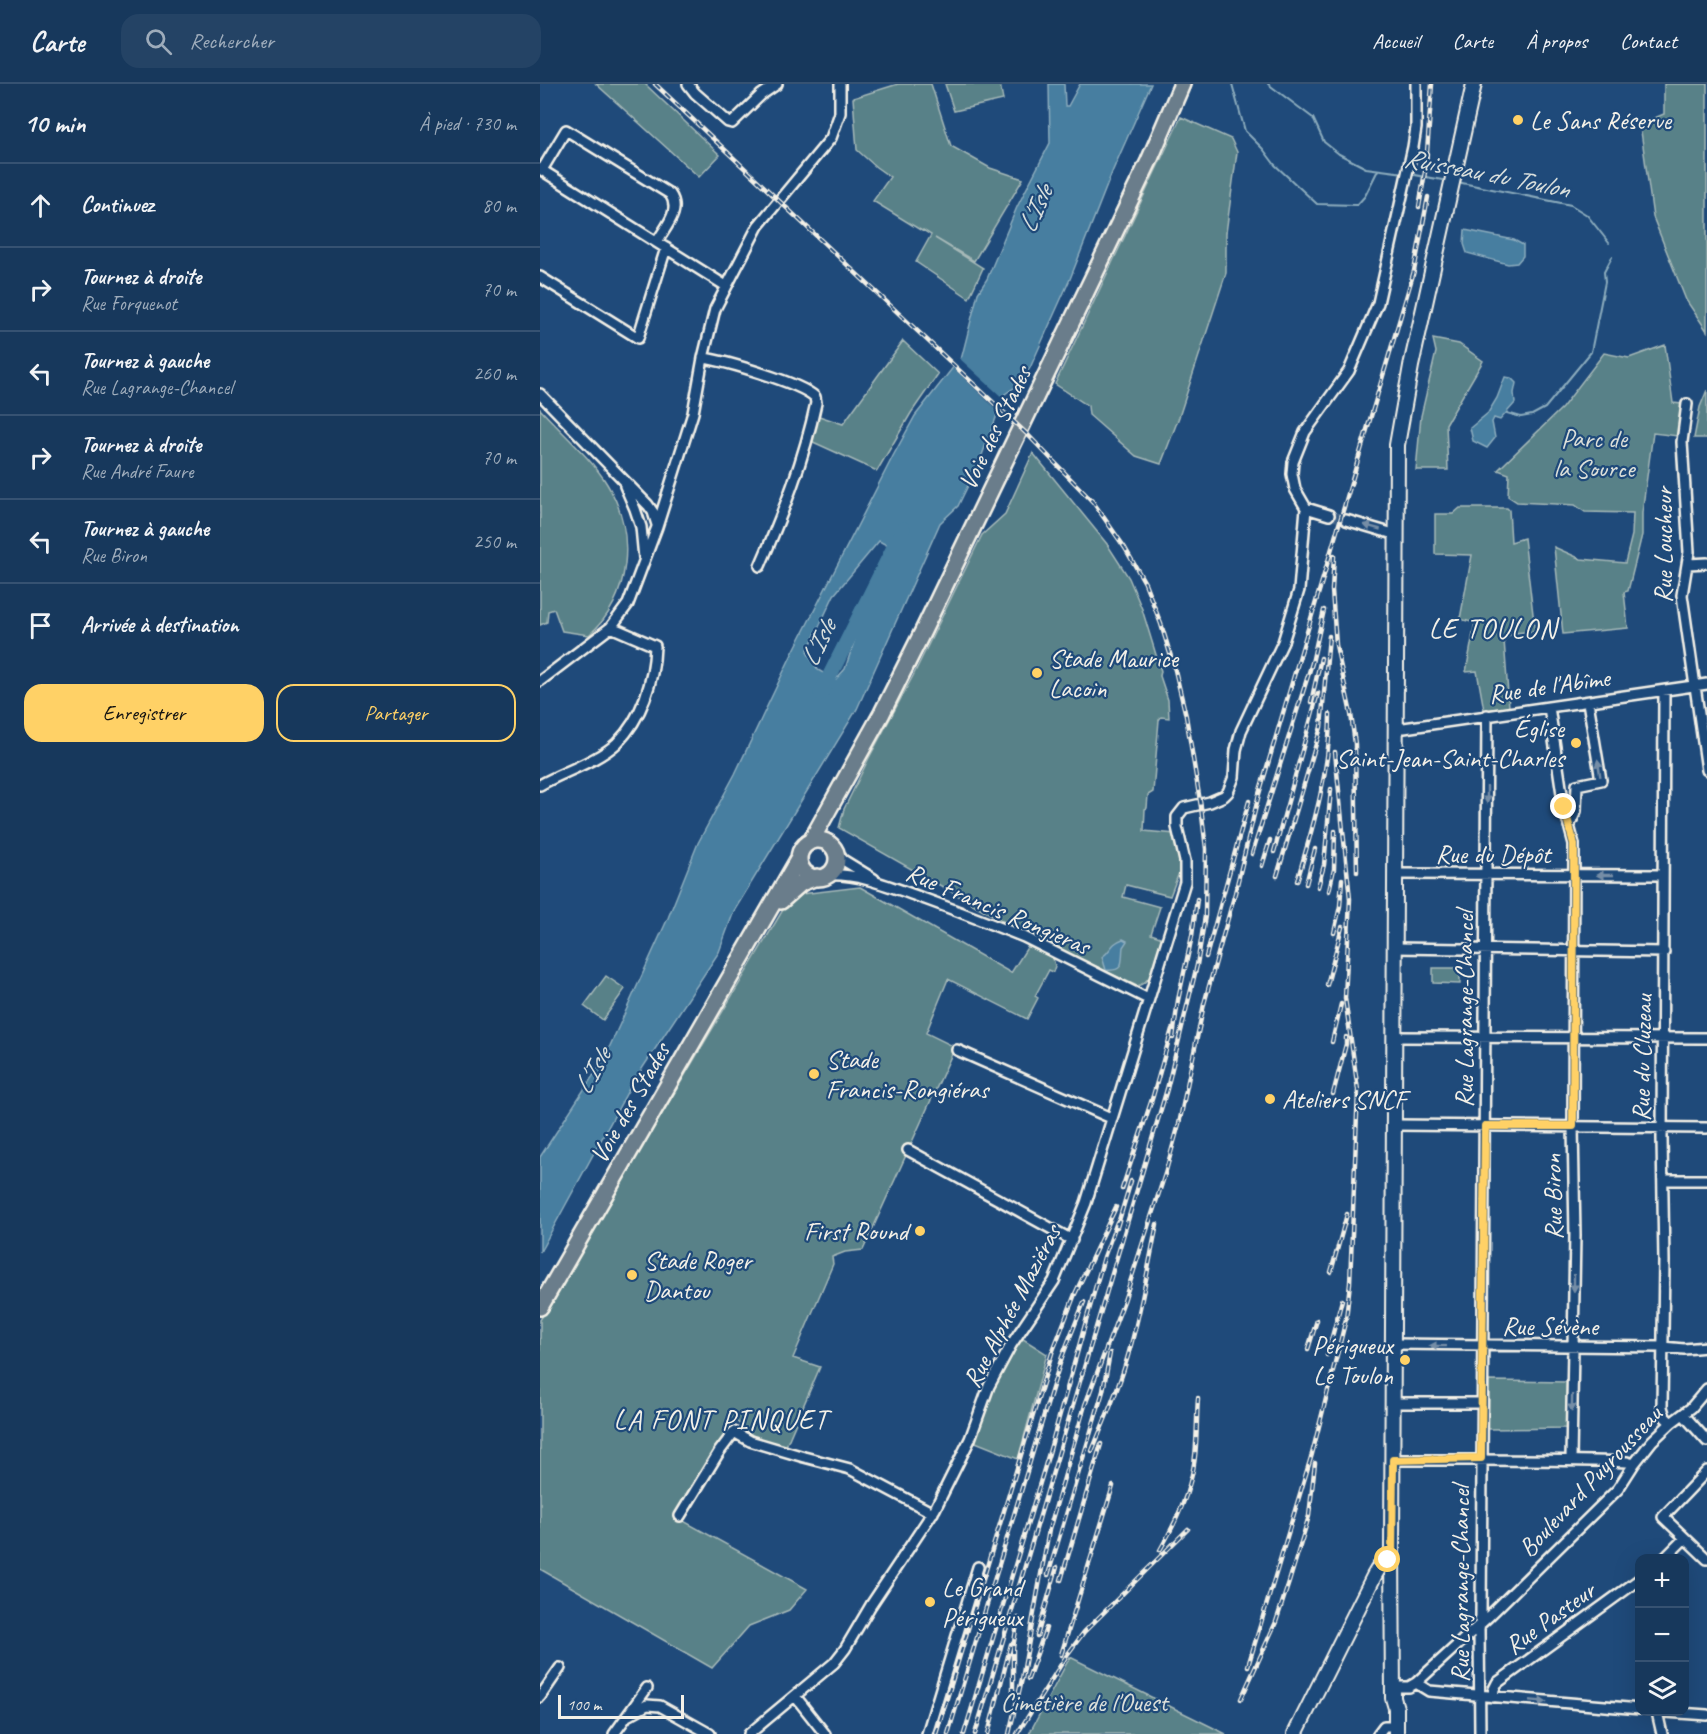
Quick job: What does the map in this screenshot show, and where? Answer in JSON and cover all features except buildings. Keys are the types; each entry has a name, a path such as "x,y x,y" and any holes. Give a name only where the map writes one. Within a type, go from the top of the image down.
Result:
{"main road":[{"name":"Voie des Stades","path":"811,841 882,713 923,631 1149,161 1182,84"},
{"path":"1389,1732 1393,1692 1392,1402 1397,445 1399,426 1474,84"},
{"name":"Voie des Stades","path":"833,849 830,836 832,817 840,787"},
{"path":"811,841 823,841 833,849 836,862 834,867 822,876 811,876 802,869 799,858 804,846 811,841"},
{"name":"Voie des Stades","path":"540,1307 799,858"},
{"name":"Voie des Stades","path":"761,924 791,890 801,883 822,876"},
{"path":"1295,1734 1374,1576 1380,1566 1392,1560"}],"street":[{"path":"688,84 695,93 732,123 761,95 777,84"},
{"path":"540,681 611,627 628,604 667,498 693,413 713,315 758,226 831,138 840,113 840,84"},
{"path":"1329,515 1306,508 1295,489 1292,474 1296,451 1305,432 1349,371 1378,303 1416,128 1416,84"},
{"path":"540,277 638,338 662,245 674,213 674,200 670,194 566,130 541,170 662,245 726,286"},
{"path":"703,358 738,366 804,389 815,397 816,403 804,450 782,516 760,566"},
{"path":"540,394 648,505 653,512 657,527"},
{"name":"Rue Loucheur","path":"1687,404 1682,442 1688,527 1688,564 1682,595 1707,770"},
{"path":"616,473 626,489 641,527 644,558"},
{"path":"648,505 658,506 667,498"},
{"name":"Rue Alphée Maziéras","path":"749,1734 834,1663 845,1649 871,1605 933,1513 970,1439 989,1386 1011,1345 1054,1281 1086,1203 1185,882 1185,861 1177,817 1184,808 1224,796 1232,784 1241,731 1283,642 1299,591 1306,508"},
{"path":"1346,520 1397,535"},
{"path":"641,527 657,527"},
{"path":"1688,564 1707,563"},
{"path":"540,785 616,744 635,719 649,690 655,646 611,627"},
{"name":"Rue de l'Abîme","path":"1396,727 1404,728 1707,684"},
{"name":"Rue du Cluzeau","path":"1664,691 1662,1407 1671,1423"},
{"name":"Rue Biron","path":"1569,826 1576,811 1576,785 1601,780 1588,702"},
{"name":"Rue Biron","path":"1549,707 1564,807 1574,844 1575,875 1573,1126 1575,1245 1571,1460"},
{"name":"Rue Lagrange-Chancel","path":"1480,1734 1487,715"},
{"path":"833,849 843,860 884,884"},
{"name":"Rue du Dépôt","path":"1395,874 1663,875"},
{"name":"Rue Francis Rongieras","path":"822,876 841,875 884,884 1024,937 1148,999"},
{"path":"1395,948 1664,952"},
{"path":"1394,1037 1707,1038"},
{"path":"957,1050 1111,1118"},
{"path":"1394,1125 1707,1128"},
{"path":"908,1150 1072,1239"},
{"path":"1664,1180 1707,1180"},
{"name":"Rue Sévène","path":"1393,1344 1684,1349 1707,1347"},
{"name":"Boulevard Puyrousseau","path":"1416,1683 1618,1489 1634,1464 1671,1423 1707,1389"},
{"path":"1392,1402 1482,1403"},
{"path":"1683,1414 1707,1441"},
{"path":"680,1516 719,1452 734,1432 750,1441 850,1469 933,1513"},
{"path":"1393,1460 1481,1458 1634,1464"},
{"path":"1707,1471 1663,1517 1707,1559"},
{"path":"1669,1554 1685,1538"},
{"path":"927,1734 978,1567"},
{"name":"Rue Pasteur","path":"1493,1697 1497,1683 1635,1583"},
{"path":"540,1698 560,1668"},
{"path":"1393,1692 1416,1683 1430,1691 1635,1709"},
{"path":"614,1734 647,1688"},
{"path":"795,1696 825,1734"},
{"path":"629,1714 647,1705 660,1706 710,1734"},
{"path":"1689,1714 1707,1715"},
{"path":"1658,1716 1662,1734"}],"green space":[{"path":"596,84 645,84 720,155 699,177"},
{"path":"898,84 931,84 951,146 990,168 1023,179 974,261 935,238 983,268 969,298 916,262 931,235 873,201 890,177 857,150 853,98"},
{"path":"945,84 1000,84 1003,100 954,111"},
{"path":"1664,84 1707,84 1707,331 1686,300 1653,217 1640,124 1664,114"},
{"path":"1181,117 1231,139 1237,152 1226,233 1226,273 1179,417 1161,464 1136,456 1089,415 1088,406 1055,384"},
{"path":"1433,339 1459,344 1483,361 1446,424 1448,470 1416,470 1421,416 1436,352"},
{"path":"903,341 938,374 911,413 877,471 811,441 819,416 843,424"},
{"name":"Parc de la Source","path":"1665,345 1673,403 1682,404 1678,436 1653,433 1642,513 1642,535 1628,591 1624,592 1628,628 1563,634 1554,547 1581,559 1625,563 1632,535 1633,513 1585,512 1575,505 1517,502 1508,496 1509,474 1498,470 1562,408 1604,353 1629,358"},
{"path":"1707,390 1707,438 1694,438 1700,407"},
{"path":"540,409 585,455 601,475 617,503 623,523 626,543 621,584 614,603 589,635 562,631 554,609 548,611 547,622 540,625"},
{"name":"Stade Maurice Lacoin","path":"1033,453 1107,544 1129,578 1142,609 1168,700 1169,718 1161,717 1159,720 1153,792 1148,795 1144,831 1176,834 1182,865 1170,896 1126,885 1123,897 1160,907 1151,934 1163,938 1157,959 1148,979 1137,986 1015,928 839,828 844,809 982,535 1005,514"},
{"path":"1460,508 1507,508 1511,542 1524,538 1535,631 1513,633 1504,640 1509,707 1484,710 1477,671 1466,672 1475,623 1460,619 1472,555 1435,554 1435,514 1453,514"},
{"path":"860,887 1011,973 1028,946 1053,958 1055,966 1053,972 1049,970 1035,996 1038,998 1027,1019 948,979 926,1033 955,1047 863,1250 845,1252 832,1257 833,1264 793,1358 820,1367 786,1446 757,1439 735,1420 678,1518 807,1589 789,1610 749,1626 712,1668 540,1569 540,1320 784,908 801,894"},
{"path":"1433,968 1460,968 1460,984 1433,983"},
{"path":"606,976 625,989 603,1020 584,1006"},
{"path":"1020,1337 1047,1354 1018,1459 973,1441 992,1388"},
{"path":"1489,1381 1567,1382 1567,1428 1488,1429"},
{"name":"Cimetière de l'Ouest","path":"1070,1657 1226,1734 1029,1734"}],"water":[{"path":"1049,84 1064,84 1065,106 1068,106 1080,84 1151,84 1113,170 1070,279 1030,368 1018,385 1005,394 979,463 958,506 940,523 857,709 734,911 719,952 630,1087 540,1252 540,1157 604,1059 668,918 698,843 735,774 791,656 893,456 915,416 962,356 978,293 987,279 1017,207 1050,143","holes":["879,541 898,551 858,630 845,669 835,680 818,670 807,652 834,595"]},
{"path":"1465,230 1514,240 1523,245 1523,256 1517,263 1508,264 1467,253 1464,244"},
{"path":"1505,377 1511,378 1516,383 1515,403 1500,420 1494,418 1492,422 1495,438 1487,448 1473,441 1470,428 1488,413"},
{"path":"1123,939 1127,941 1123,947 1120,967 1106,970 1102,957 1115,943"}],"pier":[{"path":"958,357 1005,400 1000,413 950,365"}],"waterway":[{"name":"Ruisseau du Toulon","path":"1232,84 1245,131 1275,165 1317,204 1357,205 1365,196 1378,170"},
{"name":"Ruisseau du Toulon","path":"1268,84 1313,118 1324,142 1339,154 1366,168 1404,173"},
{"name":"Ruisseau du Toulon","path":"1409,174 1448,181"},
{"name":"Ruisseau du Toulon","path":"1457,182 1571,205 1587,215 1609,243"},
{"name":"Ruisseau du Toulon","path":"1507,413 1521,417 1532,415 1545,408 1591,352 1605,282 1604,272 1612,257"},
{"name":"L'Isle","path":"821,693 903,529"}],"tunnel":[{"path":"1329,515 1346,520"}],"railway":[{"path":"655,84 1029,436 1093,502 1125,548 1145,583 1161,624 1186,716 1206,849 1205,916 1197,965 1167,1089 975,1734"},
{"path":"1419,207 1426,166 1432,84"},
{"path":"1009,1734 1022,1679 1049,1530 1085,1405 1124,1301 1165,1174 1179,1124 1204,1004 1235,893 1259,794 1414,271 1428,197"},
{"path":"1334,556 1332,590 1336,645 1355,744 1357,872"},
{"path":"1252,854 1312,663 1324,610"},
{"path":"1277,876 1321,727 1329,636"},
{"path":"1311,702 1321,658"},
{"path":"1274,852 1318,693"},
{"path":"1297,881 1324,778 1330,714"},
{"path":"1248,1666 1312,1454 1346,1319 1350,1283 1358,1090 1345,998 1350,899 1335,752"},
{"path":"1318,887 1324,865 1331,789"},
{"path":"1206,957 1249,801"},
{"path":"1329,891 1334,869 1335,831"},
{"path":"1262,866 1270,840"},
{"path":"1306,884 1315,849"},
{"path":"1334,933 1340,906 1342,879"},
{"path":"1173,1038 1197,899"},
{"path":"1327,985 1342,927"},
{"path":"1332,1042 1341,1004"},
{"path":"1122,1189 1153,1096 1172,1029"},
{"path":"1333,1094 1346,1037"},
{"path":"1117,1227 1131,1181"},
{"path":"936,1734 1052,1353 1075,1294 1116,1207"},
{"path":"1331,1272 1347,1214"},
{"path":"964,1734 1049,1453 1104,1257 1117,1222"},
{"path":"1092,1451 1124,1369 1157,1224"},
{"path":"1327,1355 1342,1300"},
{"path":"948,1734 1050,1395 1084,1302"},
{"path":"1308,1349 1317,1320"},
{"path":"1048,1575 1103,1391 1110,1353"},
{"path":"1160,1550 1181,1509 1193,1472 1198,1398"},
{"path":"1061,1580 1101,1444"},
{"path":"1241,1699 1276,1622 1289,1582 1309,1516 1315,1463"},
{"path":"1061,1655 1113,1486"},
{"path":"1017,1734 1084,1632 1188,1529"},
{"path":"1037,1636 1057,1567"},
{"path":"1013,1695 1013,1648 1018,1618"},
{"path":"1028,1679 1046,1628"},
{"path":"988,1734 1011,1644"}],"place":[{"name":"Le Sans Réserve","path":"1518,120"},
{"name":"Stade Maurice Lacoin","path":"1037,673"},
{"name":"Église Saint-Jean-Saint-Charles","path":"1576,743"},
{"name":"Stade Francis-Rongiéras","path":"814,1074"},
{"name":"Ateliers SNCF","path":"1270,1099"},
{"name":"First Round","path":"920,1231"},
{"name":"Stade Roger Dantou","path":"632,1275"},
{"name":"Périgueux Le Toulon","path":"1405,1360"},
{"name":"Le Grand Périgueux","path":"930,1602"}],"district":[{"name":"LE TOULON","path":"1493,628"},
{"name":"LA FONT PINQUET","path":"721,1419"}],"route":[{"path":"1388,1560 1392,1560 1393,1460 1481,1458 1485,1126 1573,1126 1574,844 1564,807"}]}
